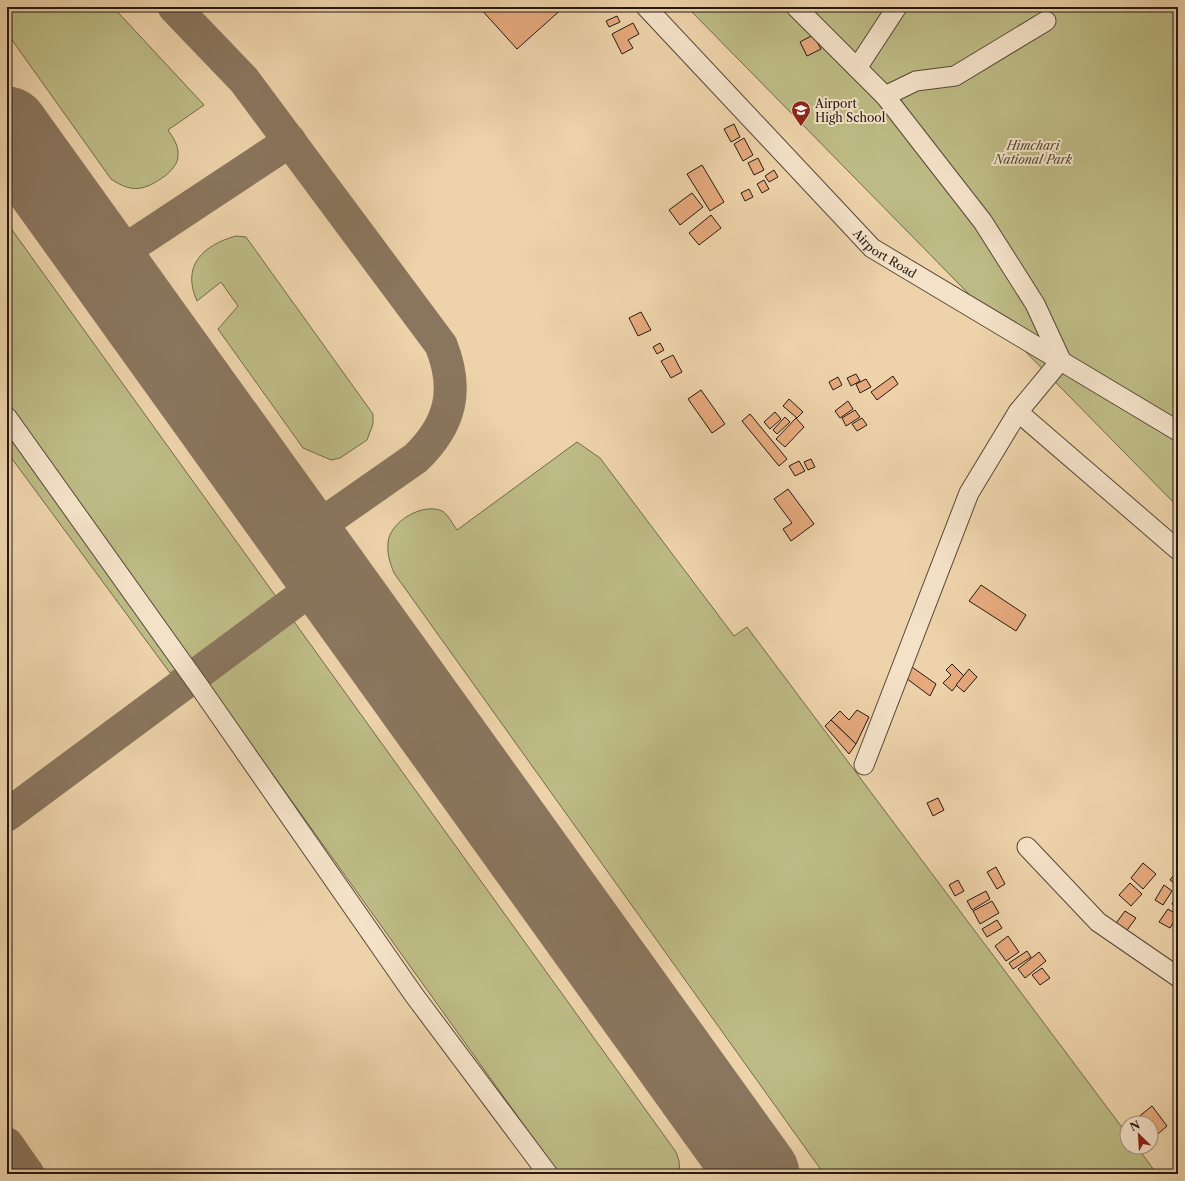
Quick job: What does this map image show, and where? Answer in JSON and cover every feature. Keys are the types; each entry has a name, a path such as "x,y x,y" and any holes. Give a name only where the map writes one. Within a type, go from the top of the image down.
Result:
{"street":[{"name":"Airport Road","path":"646,7 872,248 1178,431"},
{"path":"796,7 885,96 983,222 1035,304 1061,360 1018,412 969,493 864,765"},
{"path":"857,68 897,7"},
{"path":"885,96 916,81 955,76 1046,21"},
{"path":"1018,412 1178,550"},
{"path":"7,417 204,693 414,995 548,1174"},
{"path":"1027,847 1098,922 1178,977"}],"green space":[{"path":"7,7 113,7 204,105 168,130 178,148 177,162 170,172 158,181 139,188 126,187 111,179 7,33"},
{"name":"Himchari National Park","path":"687,7 1178,7 1178,507"},
{"path":"7,223 676,1152 679,1161 680,1174 559,1174 190,659 170,673 7,452"},
{"path":"236,236 246,237 373,414 373,424 367,440 340,458 331,460 303,448 218,329 238,306 221,282 197,301 193,289 192,277 194,267 198,259 205,251 214,245"},
{"path":"577,442 600,458 734,636 747,627 1119,1123 1119,1155 1143,1155 1157,1174 824,1174 394,573 389,558 388,543 394,528 408,516 426,509 442,511 457,530"}],"building":[{"path":"479,7 564,7 517,49"},
{"path":"617,16 620,22 609,27 606,21"},
{"path":"633,23 639,34 628,40 633,48 622,54 612,34"},
{"path":"813,35 821,49 807,56 800,42"},
{"path":"734,124 740,137 731,142 724,129"},
{"path":"744,138 753,155 743,161 734,144"},
{"path":"758,158 764,170 754,175 748,163"},
{"path":"702,165 724,202 710,211 687,174"},
{"path":"774,170 778,177 769,182 765,176"},
{"path":"764,180 769,189 762,193 757,184"},
{"path":"749,189 753,197 745,201 741,193"},
{"path":"692,193 703,207 680,225 669,210"},
{"path":"711,215 721,228 699,245 689,233"},
{"path":"641,312 651,330 638,336 629,318"},
{"path":"660,343 664,350 657,354 653,347"},
{"path":"673,355 682,372 671,378 661,361"},
{"path":"856,374 860,381 851,386 847,378"},
{"path":"893,376 898,384 877,400 871,392"},
{"path":"838,377 842,385 833,390 829,382"},
{"path":"866,379 871,387 860,393 856,384"},
{"path":"701,390 725,424 712,433 688,399"},
{"path":"789,399 803,412 797,418 783,406"},
{"path":"848,401 853,409 840,418 835,411"},
{"path":"855,410 860,417 846,426 842,418"},
{"path":"775,412 781,419 770,429 764,422"},
{"path":"750,414 787,459 779,466 742,421"},
{"path":"785,417 790,422 777,434 773,430"},
{"path":"796,418 804,427 785,447 776,439"},
{"path":"862,418 867,425 857,431 852,424"},
{"path":"811,459 815,467 808,470 804,462"},
{"path":"799,461 805,471 795,476 789,466"},
{"path":"788,489 814,524 791,541 783,529 792,523 774,499"},
{"path":"981,585 1026,615 1016,631 969,601"},
{"path":"952,664 964,676 952,691 943,683 951,675 946,670"},
{"path":"912,667 936,684 930,696 906,678"},
{"path":"969,669 977,677 964,692 956,685"},
{"path":"857,710 869,717 856,744 831,720 840,711 849,720"},
{"path":"831,720 856,744 849,754 825,726"},
{"path":"938,798 944,810 933,816 927,803"},
{"path":"1143,863 1156,874 1143,889 1131,878"},
{"path":"996,867 1005,884 997,889 987,872"},
{"path":"1178,870 1178,886 1170,880"},
{"path":"958,880 964,891 955,896 949,885"},
{"path":"1130,883 1142,894 1131,906 1119,895"},
{"path":"1164,885 1172,891 1163,905 1155,900"},
{"path":"986,891 990,899 972,910 967,901"},
{"path":"1178,894 1178,908 1172,904"},
{"path":"992,901 999,913 980,924 973,911"},
{"path":"1168,909 1178,915 1170,928 1159,922"},
{"path":"1125,911 1136,918 1125,933 1114,926"},
{"path":"997,920 1002,928 987,937 982,929"},
{"path":"1008,936 1019,952 1006,961 995,946"},
{"path":"1027,951 1031,957 1013,969 1009,963"},
{"path":"1039,952 1046,961 1025,978 1018,969"},
{"path":"1042,968 1050,978 1040,985 1032,975"},
{"path":"1152,1106 1159,1115 1141,1115"},
{"path":"1159,1115 1167,1126 1159,1133"}],"taxiway":[{"path":"174,7 244,80 441,345 447,361 450,377 448,406 444,419 428,445 416,458 333,516"},
{"path":"104,264 290,141"},
{"path":"282,511 294,519 307,522 319,521 333,516 319,535 317,547 324,569"},
{"path":"7,815 329,576"},
{"path":"705,1100 717,1125 724,1174"},
{"path":"7,1144 28,1174"}],"runway":[{"path":"7,128 758,1174"}],"place":[{"name":"Airport High School","path":"801,127"}]}
